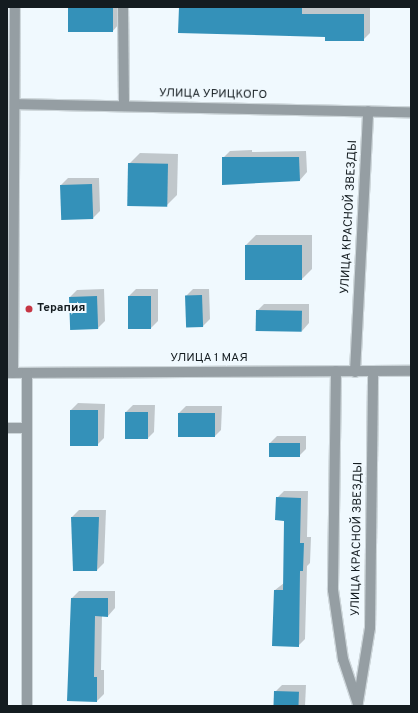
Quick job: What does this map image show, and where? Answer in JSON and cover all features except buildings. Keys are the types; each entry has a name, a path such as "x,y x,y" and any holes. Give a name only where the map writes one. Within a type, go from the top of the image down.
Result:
{"street":[{"path":"10,373 15,104 15,7"},
{"path":"123,7 124,106"},
{"name":"УЛИЦА УРИЦКОГО","path":"15,104 411,112"},
{"name":"УЛИЦА КРАСНОЙ ЗВЕЗДЫ","path":"355,372 368,111"},
{"path":"336,371 333,590 343,658 358,705"},
{"name":"УЛИЦА КРАСНОЙ ЗВЕЗДЫ","path":"358,705 370,628 373,372"},
{"name":"УЛИЦА 1 МАЯ","path":"10,373 411,372"},
{"path":"27,373 27,706"},
{"path":"7,428 27,428"}],"place":[{"name":"Терапия","path":"29,309"}]}
